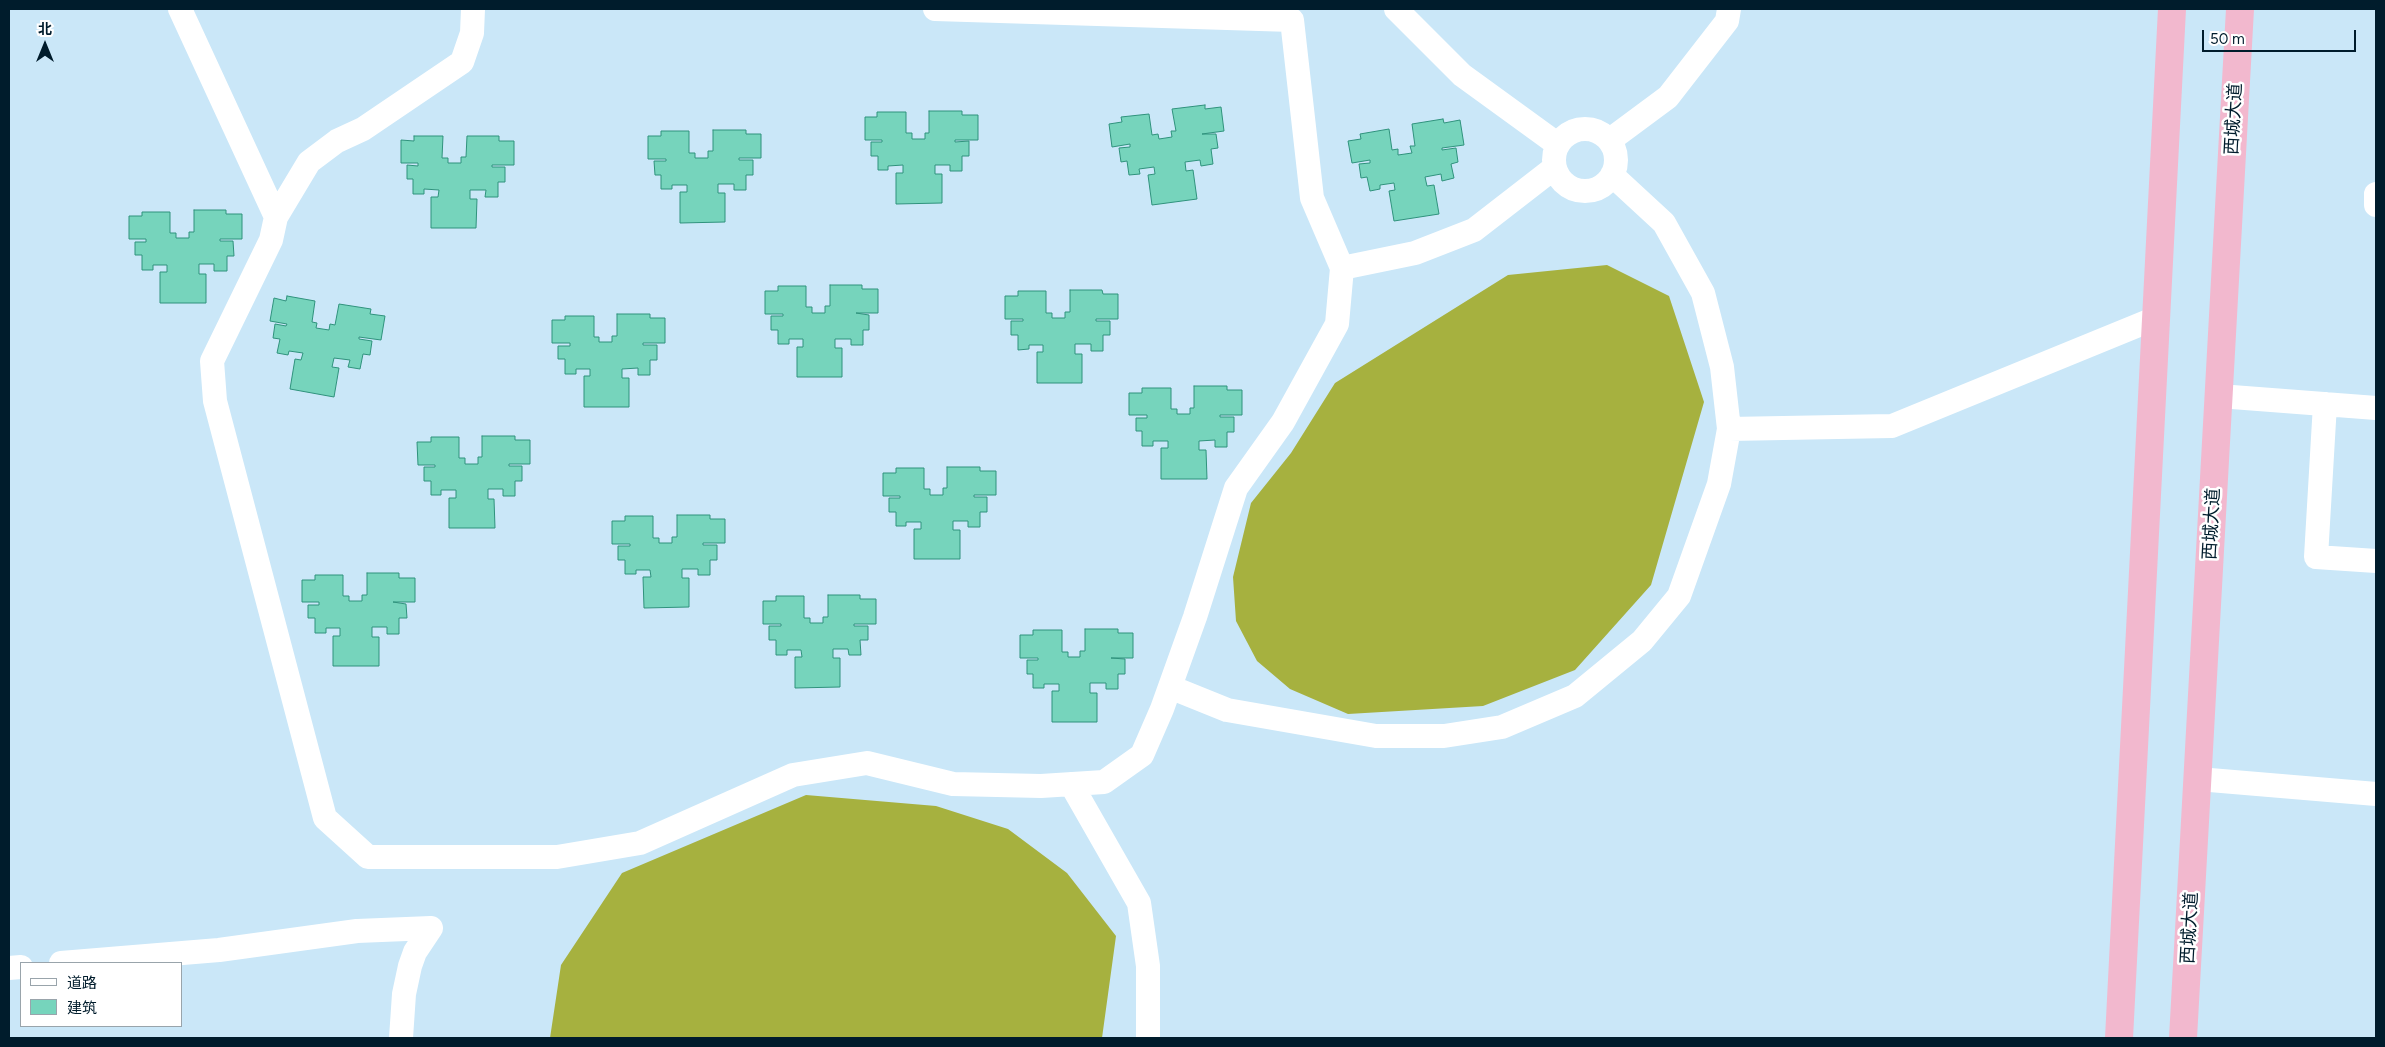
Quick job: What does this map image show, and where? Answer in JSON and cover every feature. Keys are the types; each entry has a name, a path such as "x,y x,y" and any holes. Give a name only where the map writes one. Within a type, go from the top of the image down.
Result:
{"highway":[{"path":"2119,1038 2172,9"},
{"name":"西城大道","path":"2183,1038 2240,9"}],"street":[{"path":"180,9 276,217"},
{"path":"473,9 472,33 462,62 379,118 337,141 310,162 276,217 271,240 212,361 215,401 325,818 368,858 557,858 640,843 793,775 867,762 953,784 1042,786 1104,782 1142,755 1170,687 1236,488 1283,422 1337,324 1342,268 1312,198 1292,20 935,9"},
{"path":"1396,9 1462,75 1557,144"},
{"path":"1610,140 1668,97 1727,21 1729,9"},
{"path":"1589,128 1601,132 1610,140 1616,158 1612,175 1604,185 1593,190 1580,191 1569,187 1559,179 1554,168 1553,156 1557,144 1565,134 1576,129 1589,128"},
{"path":"1342,268 1415,252 1474,230 1554,168"},
{"path":"1170,687 1227,710 1376,736 1444,736 1502,727 1575,696 1642,641 1679,596 1719,484 1729,429 1722,366 1703,293 1664,222 1612,175"},
{"path":"2376,194 2376,205"},
{"path":"1729,429 1892,426 2156,318"},
{"path":"2219,396 2376,408"},
{"path":"2325,404 2316,557 2376,561"},
{"path":"2198,779 2376,794"},
{"path":"1071,784 1139,903 1148,966 1148,1038"},
{"path":"73,962 219,950 357,931 431,928 415,952 410,966 404,994 401,1038"}],"green space":[{"path":"1607,265 1669,296 1704,402 1651,585 1575,670 1483,706 1348,714 1290,689 1257,661 1236,621 1233,577 1251,503 1291,453 1335,383 1508,275"},
{"path":"806,795 936,806 1008,829 1067,873 1116,936 1102,1038 550,1038 561,965 622,873"}],"building":[{"path":"1205,105 1205,109 1221,107 1224,131 1202,134 1216,134 1218,148 1211,149 1213,164 1201,166 1200,160 1185,162 1186,171 1193,170 1197,199 1152,205 1148,175 1155,174 1154,167 1139,169 1140,174 1129,175 1127,161 1121,162 1119,148 1130,147 1130,144 1112,147 1109,124 1122,122 1121,117 1149,114 1152,135 1158,134 1159,139 1172,137 1171,131 1176,131 1172,109"},
{"path":"929,111 962,111 962,115 978,115 978,140 955,140 955,142 969,141 969,156 962,156 962,171 950,171 950,165 935,165 935,174 942,174 942,203 896,204 896,173 903,173 903,165 888,166 888,170 878,170 878,156 871,156 871,142 882,142 882,140 865,140 865,117 877,117 877,112 906,112 906,133 912,133 912,139 925,139 925,133 929,133"},
{"path":"1443,119 1444,123 1460,120 1464,145 1442,148 1442,150 1456,148 1458,162 1451,164 1454,178 1442,181 1441,174 1425,177 1427,186 1434,185 1439,214 1394,221 1389,191 1395,190 1394,183 1380,185 1380,189 1370,191 1367,177 1361,178 1359,164 1370,163 1370,160 1352,163 1348,141 1361,139 1360,134 1389,129 1392,150 1398,149 1398,155 1412,153 1410,146 1415,146 1412,124"},
{"path":"713,130 746,130 746,134 761,134 761,158 739,158 739,160 753,160 753,175 746,175 746,190 734,190 734,184 718,184 718,193 725,193 725,222 680,223 680,192 687,192 687,185 672,185 672,189 661,189 661,175 655,175 654,161 666,161 666,159 648,159 648,136 661,136 661,131 689,131 689,153 695,153 695,158 708,158 708,151 713,151"},
{"path":"414,136 443,136 442,158 448,158 448,163 461,163 461,157 466,157 467,136 499,136 499,141 514,141 514,165 492,165 492,167 505,167 505,182 498,182 498,197 485,197 486,190 470,190 470,199 477,199 476,228 431,228 431,197 438,197 439,190 424,189 424,194 413,194 413,179 407,179 407,165 418,166 418,163 401,163 401,140 414,141"},
{"path":"194,210 226,210 226,214 242,214 242,239 220,239 220,241 233,241 234,256 227,256 227,271 214,271 214,264 199,264 199,274 206,274 206,303 160,303 160,272 167,272 167,265 153,265 153,270 142,270 142,255 135,255 135,242 146,242 146,239 129,239 129,216 142,216 142,212 170,212 170,233 176,233 176,238 189,238 189,232 194,232"},
{"path":"830,285 862,285 862,289 878,289 878,313 856,313 869,315 869,330 863,330 863,345 851,345 851,339 835,339 835,348 842,348 842,377 797,377 797,347 803,347 803,339 789,339 789,344 778,344 778,330 771,330 771,316 783,316 783,314 765,314 765,291 778,291 778,286 806,286 806,307 812,307 812,313 825,313 825,306 830,306"},
{"path":"1070,290 1102,290 1103,294 1118,294 1118,319 1096,319 1096,321 1110,321 1110,335 1103,335 1103,351 1091,351 1091,344 1075,344 1075,354 1082,354 1082,383 1037,383 1037,352 1043,352 1043,345 1029,345 1029,349 1018,350 1018,335 1011,335 1011,321 1023,321 1023,319 1005,319 1005,296 1018,296 1018,291 1046,291 1046,313 1052,313 1052,318 1065,318 1065,312 1070,312"},
{"path":"287,296 315,301 312,322 317,323 316,328 329,330 330,324 335,325 339,304 371,309 370,314 385,316 381,340 359,337 359,339 372,341 370,355 363,354 360,369 348,367 350,360 334,358 332,367 339,368 334,397 290,389 295,359 301,360 303,353 289,351 288,355 277,353 280,339 273,338 275,324 286,326 287,324 270,321 274,298 286,301"},
{"path":"617,314 650,314 650,318 665,318 665,343 643,343 643,345 657,345 657,360 650,360 650,375 638,375 638,368 622,369 622,378 629,378 629,407 584,407 584,376 590,376 590,369 576,369 576,374 565,374 565,359 558,359 558,346 570,346 570,343 552,343 552,320 565,320 565,316 594,316 594,337 599,337 599,342 612,342 612,336 617,336"},
{"path":"1194,386 1227,386 1227,390 1242,390 1242,415 1220,415 1220,417 1234,417 1234,432 1227,432 1227,447 1215,447 1215,440 1199,441 1199,450 1206,450 1207,479 1161,479 1161,448 1168,448 1168,441 1153,441 1153,446 1142,446 1142,431 1136,431 1136,418 1147,418 1147,415 1129,415 1129,393 1142,393 1142,388 1171,388 1171,409 1177,409 1177,414 1190,414 1190,408 1194,408"},
{"path":"482,436 515,436 515,440 530,440 530,464 509,464 509,466 522,466 522,481 515,481 515,496 503,496 503,489 488,489 488,499 494,499 495,528 449,528 449,498 456,498 456,490 441,490 441,495 431,495 431,481 424,481 424,467 435,467 435,465 418,465 417,442 431,442 431,437 459,437 459,458 465,458 465,464 478,464 478,457 482,457"},
{"path":"947,467 980,467 980,471 996,471 996,495 974,495 974,497 987,497 987,512 980,512 980,527 968,527 968,521 953,521 953,530 960,530 960,559 914,559 914,529 921,529 921,522 906,522 906,526 896,526 896,512 889,512 889,498 900,498 900,496 883,496 883,473 896,473 896,468 924,468 924,489 930,489 930,495 943,495 943,488 947,488"},
{"path":"677,515 710,515 710,519 725,519 725,543 703,543 703,545 717,545 717,560 710,560 710,575 698,575 698,569 682,569 682,578 689,578 689,607 644,608 643,577 651,577 650,570 636,570 636,574 625,574 625,560 618,560 618,546 630,546 630,544 612,544 612,521 625,521 625,516 653,516 653,538 659,538 659,543 672,543 672,537 677,537"},
{"path":"367,573 399,573 399,578 415,578 415,602 393,602 406,604 407,618 399,618 399,634 387,634 387,627 372,627 372,637 379,637 379,666 333,666 333,636 340,636 340,628 326,628 326,633 315,633 315,618 308,618 308,605 319,605 319,602 302,602 302,580 315,580 315,575 343,575 343,596 349,596 349,601 362,601 362,595 367,595"},
{"path":"828,595 860,595 860,599 876,599 876,624 854,624 854,626 868,626 868,640 860,640 861,655 849,655 848,649 833,649 833,658 840,658 840,687 795,688 795,657 802,657 801,650 787,650 787,655 776,655 776,640 769,640 769,626 781,626 781,624 763,624 763,601 776,601 776,596 804,596 804,618 810,618 810,623 823,623 823,617 828,617"},
{"path":"1085,629 1118,629 1118,633 1133,633 1133,658 1111,658 1125,659 1125,674 1118,674 1118,689 1106,689 1106,683 1090,683 1090,693 1097,693 1097,722 1052,722 1052,691 1059,691 1059,684 1044,684 1044,688 1033,688 1033,674 1027,674 1027,660 1038,660 1038,658 1020,658 1020,635 1033,635 1033,630 1062,630 1062,652 1068,652 1068,657 1080,657 1080,651 1085,651"}]}
